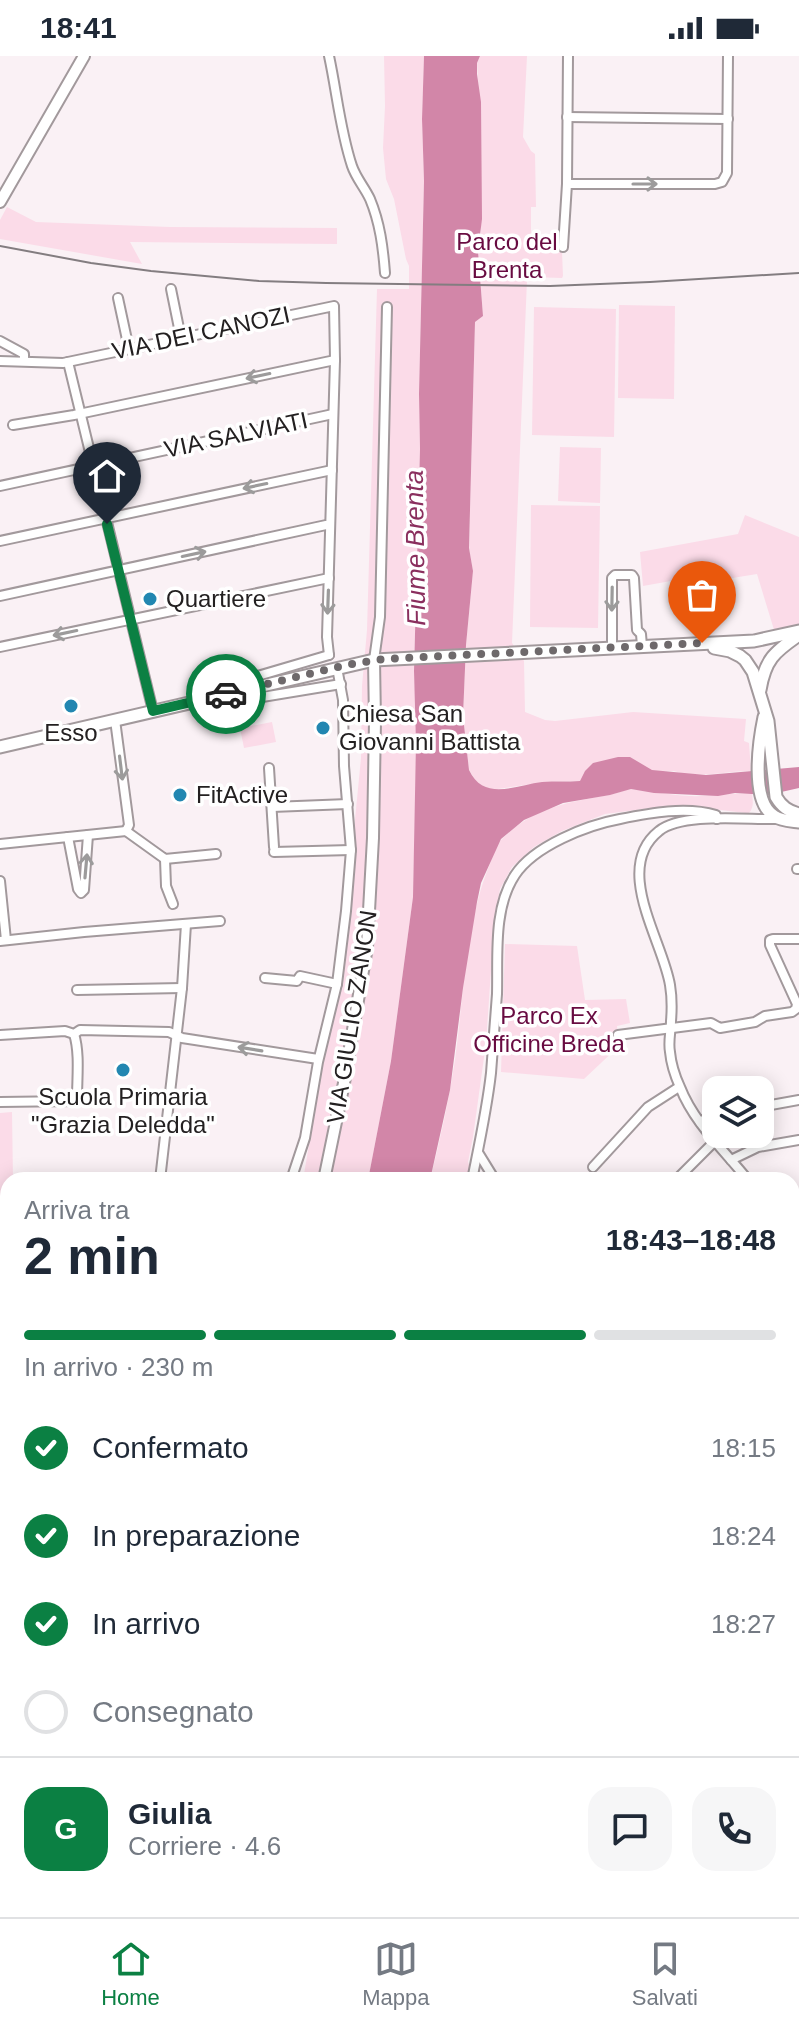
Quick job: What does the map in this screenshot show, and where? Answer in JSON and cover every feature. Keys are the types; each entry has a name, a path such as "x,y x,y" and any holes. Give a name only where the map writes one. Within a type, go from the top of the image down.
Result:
{"main road":[{"path":"0,747 379,660 612,647 708,646 799,633"},
{"path":"708,646 730,651 756,668 768,662 799,633"},
{"path":"757,641 744,650 770,731 776,797 780,805 799,814"},
{"path":"757,641 770,647 760,693"},
{"path":"708,646 735,661 750,679 762,724"},
{"path":"764,709 758,764 763,803 779,819 799,822"}],"street":[{"path":"0,202 84,56"},
{"path":"329,56 342,131 352,168 377,218 385,273"},
{"path":"563,247 568,56"},
{"path":"567,184 719,183 724,180 727,173 728,56"},
{"path":"567,117 728,119"},
{"path":"171,289 181,338"},
{"path":"118,298 129,349"},
{"name":"VIA DEI CANOZI","path":"0,361 68,362 334,306 335,360"},
{"path":"379,660 374,651 380,617 387,307"},
{"path":"0,341 24,354 24,361"},
{"path":"13,425 335,360 327,637 329,655 335,663"},
{"path":"68,362 153,711"},
{"name":"VIA SALVIATI","path":"0,486 333,414"},
{"path":"0,541 332,470"},
{"path":"0,596 330,526"},
{"path":"612,647 612,578 615,575 632,575 634,578 637,630 641,634 642,646"},
{"path":"0,647 329,578"},
{"path":"193,702 210,690 329,655"},
{"name":"VIA GIULIO ZANON","path":"326,1172 367,947 379,660"},
{"name":"VIA GIULIO ZANON","path":"294,1172 305,1138 318,1059 337,984 346,911 351,850 344,766 343,700 338,673"},
{"path":"193,702 214,705 341,684"},
{"path":"324,688 338,693 343,700"},
{"path":"115,720 129,825 126,831"},
{"path":"269,768 274,850 351,850"},
{"path":"759,819 765,811 763,803"},
{"path":"272,807 348,804"},
{"path":"474,1172 490,1077 500,923 507,890 516,873 532,857 560,840 604,822 651,813 694,811 716,815 717,819"},
{"path":"702,1125 679,1087 669,1049 672,1006 668,973 642,899 642,856 648,842 669,825 717,819 779,819"},
{"path":"0,844 126,831 165,859 216,854"},
{"path":"68,837 81,893 84,890 88,835"},
{"path":"165,859 166,886 173,904"},
{"path":"0,881 3,940 220,921"},
{"path":"161,1172 182,988 186,924"},
{"path":"618,1035 711,1023 720,1028 795,1011 797,1004 770,940 799,939"},
{"name":"VIA GIULIO ZANON","path":"265,978 297,981 300,976 337,984"},
{"path":"77,990 182,988"},
{"path":"74,1034 80,1030 169,1032 200,1041 318,1059"},
{"path":"0,1035 65,1031 74,1034"},
{"path":"0,1102 75,1101 77,1059 74,1034"},
{"path":"593,1167 648,1107 679,1087"},
{"path":"774,1104 799,1100"},
{"path":"731,1160 758,1147 799,1140"},
{"path":"684,1172 708,1148"},
{"path":"721,1148 741,1172"},
{"path":"479,1154 490,1172"}],"green space":[{"path":"384,56 424,56 413,897 391,1061 370,1172 304,1172 313,1101 339,984 361,758 377,289 409,289 409,266 394,199 386,179 383,148"},
{"name":"Parco del Brenta","path":"480,56 527,56 523,137 535,154 536,207 531,207 531,241 562,252 562,278 529,277 527,280 512,643 524,661 525,712 555,721 633,712 746,719 744,741 749,743 751,771 702,775 674,771 622,772 580,781 545,782 491,790 477,783 469,770 463,716 473,571 469,549 475,322 483,316 478,251 481,231 481,129 477,63"},
{"path":"7,207 36,222 337,228 337,244 130,242 142,264 0,239 0,220"},
{"path":"619,305 675,306 674,399 618,398"},
{"path":"534,307 616,309 614,437 532,435"},
{"path":"560,447 601,448 600,503 558,501"},
{"path":"531,505 600,506 598,628 530,627"},
{"path":"745,515 799,537 799,625 775,633 757,574 683,586 682,579 643,586 640,552 738,534"},
{"path":"272,722 276,742 244,748 240,728"},
{"path":"631,789 689,796 752,794 753,804 749,813 689,806 605,814 562,831 534,847 512,867 500,889 494,927 486,1043 468,1162 472,1172 432,1172 453,1075 471,934 482,885 497,846 514,828 539,813"},
{"name":"Parco Ex Officine Breda","path":"505,944 577,946 585,1000 626,999 630,1023 617,1026 619,1046 584,1079 501,1072"},
{"path":"12,1112 13,1172 0,1172 0,1113"}],"shaded area":[{"path":"424,56 480,56 477,74 481,102 482,219 478,251 483,316 475,322 469,548 473,571 463,716 469,770 483,786 501,789 542,782 580,781 593,763 630,757 652,770 706,775 799,767 799,788 768,795 735,793 718,796 631,789 563,803 524,820 501,839 481,883 477,902 450,1090 432,1172 370,1172 391,1061 413,897 414,671 424,181"}],"railway":[{"path":"0,246 91,263 259,281 550,286 799,273"}],"way so far":[{"path":"226,694 384,659 702,643"}],"place":[{"name":"Quartiere","path":"150,599"},
{"name":"Esso","path":"71,706"},
{"name":"Chiesa San Giovanni Battista","path":"323,728"},
{"name":"FitActive","path":"180,795"},
{"name":"Scuola Primaria \"Grazia Deledda\"","path":"123,1070"}],"route":[{"path":"107,524 153,711 226,694"}],"water label":[{"name":"Fiume Brenta","path":"415,548"}]}
